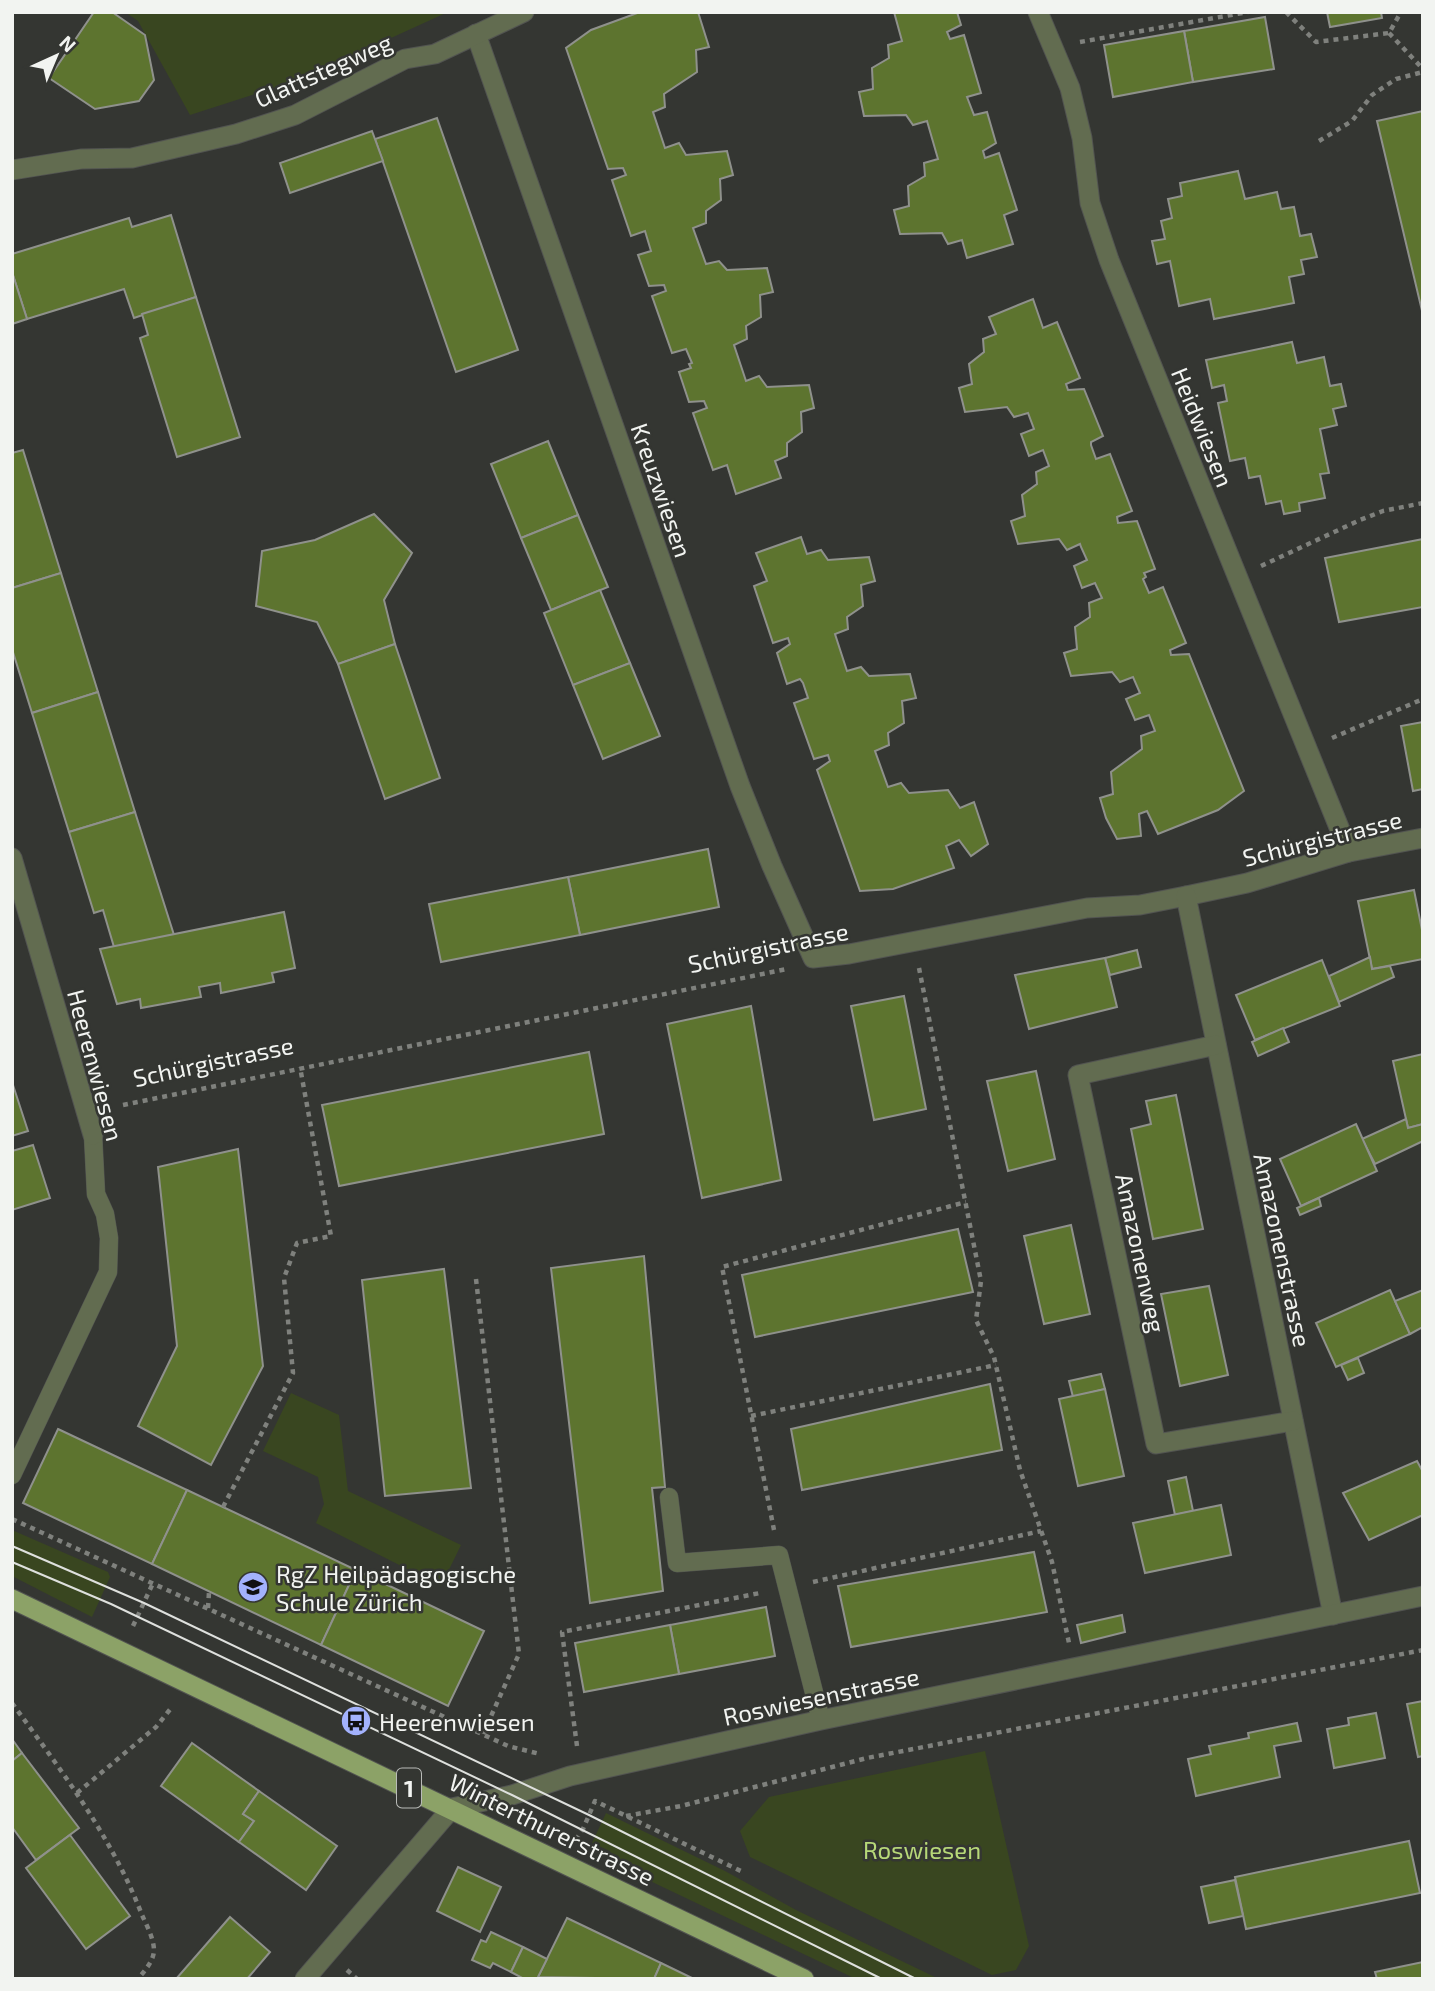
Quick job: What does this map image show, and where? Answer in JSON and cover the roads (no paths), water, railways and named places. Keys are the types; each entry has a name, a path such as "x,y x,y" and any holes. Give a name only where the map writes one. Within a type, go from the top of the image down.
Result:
{"main road":[{"name":"Winterthurerstrasse","path":"12,1600 452,1808 804,1979"}],"street":[{"name":"Glattstegweg","path":"12,170 81,159 132,158 236,134 295,115 405,59 435,54 524,12"},
{"name":"Heidwiesen","path":"1038,12 1070,88 1082,138 1090,203 1109,260 1349,852"},
{"name":"Kreuzwiesen","path":"476,34 740,786 813,958"},
{"name":"Schürgistrasse","path":"813,958 849,954 1087,908 1140,905 1186,896 1247,883 1349,852 1423,838"},
{"name":"Heerenwiesen","path":"12,858 93,1135"},
{"name":"Amazonenstrasse","path":"1186,896 1333,1615"},
{"name":"Amazonenweg","path":"1216,1045 1078,1075 1156,1444 1293,1421"},
{"name":"Roswiesenstrasse","path":"452,1808 533,1789 570,1776 821,1720 1423,1596"},
{"path":"305,1979 452,1808"}],"lane":[{"name":"Heerenwiesen","path":"12,1475 108,1272 109,1238 105,1214 96,1194 93,1135"},
{"path":"669,1497 677,1563 779,1555 821,1720"}],"tram line":[{"path":"12,1546 144,1603 589,1815 916,1979"},
{"path":"12,1562 111,1604 512,1795 882,1979"}],"place":[{"name":"RgZ Heilpädagogische Schule Zürich","path":"253,1587"},
{"name":"Heerenwiesen","path":"356,1721"}],"park label":[{"name":"Roswiesen","path":"922,1849"}]}
